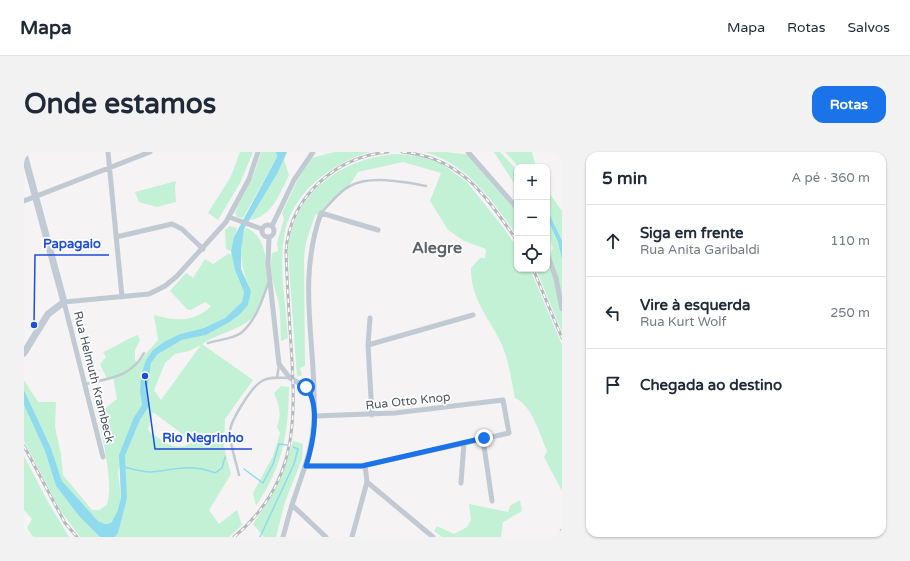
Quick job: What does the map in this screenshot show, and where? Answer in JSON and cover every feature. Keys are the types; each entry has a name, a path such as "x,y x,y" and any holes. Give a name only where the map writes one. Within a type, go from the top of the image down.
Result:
{"street":[{"path":"108,152 122,297"},
{"path":"24,201 150,152"},
{"path":"24,353 48,314 64,302 149,294 160,290 177,276 203,249 229,217 249,179 258,152"},
{"path":"269,237 274,234 272,226 294,180 313,152"},
{"path":"468,152 514,205"},
{"path":"24,154 64,302"},
{"path":"283,537 292,505 306,466 312,442 314,400 308,269 311,244 321,214 378,230"},
{"path":"229,217 262,229"},
{"path":"116,237 172,224 182,229 203,249"},
{"path":"262,229 265,225 272,226"},
{"path":"262,229 262,234 269,237"},
{"path":"269,237 268,264 279,364 290,378 300,383 311,393 314,400"},
{"path":"550,262 556,278 562,309"},
{"name":"Rua Helmuth Krambeck","path":"64,302 104,457"},
{"path":"368,345 473,315"},
{"path":"370,318 368,345 372,415"},
{"path":"300,383 313,378"},
{"name":"Rua Otto Knop","path":"314,416 372,415 503,400 509,433 484,438"},
{"path":"306,466 365,465 484,438 492,501"},
{"path":"461,483 464,443"},
{"path":"352,537 367,482 365,465"},
{"path":"367,482 433,537"},
{"path":"292,505 326,537"}],"lane":[{"path":"321,214 349,186 356,183 394,181 426,186"},
{"path":"208,342 240,334 249,324 262,301 270,278"},
{"path":"85,384 130,371 138,364 144,353"},
{"path":"277,378 279,364"},
{"path":"239,475 230,435 232,422 256,385 264,380 290,378"},
{"path":"561,530 562,536"}],"green space":[{"path":"240,152 253,152 240,183 218,220 208,213 231,176"},
{"path":"261,152 276,152 277,157 243,218 237,217 235,212 254,174"},
{"path":"334,152 370,152 355,157 327,172 315,182 294,207 288,221 284,237 282,262 288,338 281,341 279,305 272,277 271,266 272,253 278,251 277,243 284,219 282,213 297,181 312,158"},
{"path":"424,152 446,152 471,155 514,205 514,232 489,197 478,185 466,174 439,157"},
{"path":"494,152 500,152 514,167 514,183"},
{"path":"505,152 532,152 535,164 516,164"},
{"path":"395,154 418,156 439,162 467,182 514,243 514,272 531,272 562,345 562,491 544,457 547,451 535,421 526,407 515,398 502,345 475,293 471,268 480,258 485,258 486,249 464,241 448,230 430,201 441,173 403,162 358,172 349,186 321,213 315,215 306,242 304,258 305,366 300,368 302,375 297,377 288,251 292,230 299,212 310,196 323,183 338,172 356,163 375,157"},
{"path":"284,159 289,175 279,196 270,209 264,214 258,218 250,220"},
{"path":"176,181 176,202 157,207 139,202 135,192"},
{"path":"550,194 562,211 562,244 550,216"},
{"path":"550,225 558,242 562,260 562,332 537,272 550,272 550,254 553,248 550,240"},
{"path":"230,226 237,228 231,251 226,249 225,230"},
{"path":"245,228 252,231 257,236 264,251 267,268 267,283 263,296 251,319 240,327 202,344 253,380 225,419 224,447 231,474 209,510 219,524 237,510 242,525 229,537 115,537 118,533 125,456 140,420 149,406 147,392 151,363 158,354 182,340 206,335 228,323 251,291 243,268 241,245","holes":["201,345 161,400 154,390 165,363 175,354 189,351","153,412 193,442 181,447 176,447 166,443 150,432 148,429"]},
{"path":"228,254 232,254 235,270 244,292 242,302 225,318 204,328 180,334 153,350 140,392 142,405 134,417 118,472 121,498 117,512 111,523 105,524 98,521 62,481 51,448 24,390 24,380 38,402 56,402 55,427 61,454 63,475 92,510 99,510 107,505 109,484 107,460 98,414 117,399 113,377 107,379 100,364 106,357 103,352 138,335 140,340 135,350 135,360 138,363 158,340 154,315 169,319 184,319 191,318 205,312 211,306 205,302 191,310 187,309 170,291 186,273 193,278 205,259 213,264"},
{"path":"281,386 289,387 287,420 282,450 272,477 256,506 253,493 273,456 280,433 277,427 279,410 274,393"},
{"path":"24,405 45,451 56,486 79,516 100,537 80,537 60,510 24,441"},
{"path":"293,441 303,444 302,459 285,502 276,537 264,537 253,524 277,484"},
{"path":"24,456 47,500 69,537 33,537 27,528 32,519 24,510"},
{"path":"520,500 522,511 503,522 501,537 442,537 434,531 437,526 454,534 467,527 471,520 469,504 508,512 510,506"}],"water":[{"path":"276,152 287,152 278,172 244,229 241,250 241,269 251,291 248,305 239,315 228,323 206,335 182,340 158,354 151,363 147,392 149,406 140,420 125,456 127,498 118,533 115,537 100,537 79,516 56,486 45,451 24,405 24,390 51,448 62,481 98,521 105,524 111,523 117,512 121,498 119,455 134,417 142,405 140,392 141,375 146,360 153,350 164,342 180,334 204,328 225,318 242,302 244,292 235,270 231,251 234,237 277,157"},
{"path":"550,215 562,241 562,260 558,242 550,225"}],"waterway":[{"path":"244,469 263,483 273,464 279,444 287,445"},
{"path":"260,537 294,464 298,449 293,447"},
{"path":"124,467 150,472 198,468 215,473 222,468 225,457"}],"railway":[{"path":"234,537 255,516 271,495 281,473 288,449 292,425 293,373 286,251 289,231 296,213 306,197 333,171 350,162 369,155 388,152"},
{"path":"402,152 423,155 456,170 483,194 514,237"},
{"path":"534,272 562,338"},
{"path":"24,446 65,523 77,537"}],"place":[{"name":"Papagaio","path":"34,325"},
{"name":"Rio Negrinho","path":"145,376"}],"district":[{"name":"Alegre","path":"437,247"}],"route":[{"path":"306,387 314,400 311,451 306,466 362,466 484,438"}]}
